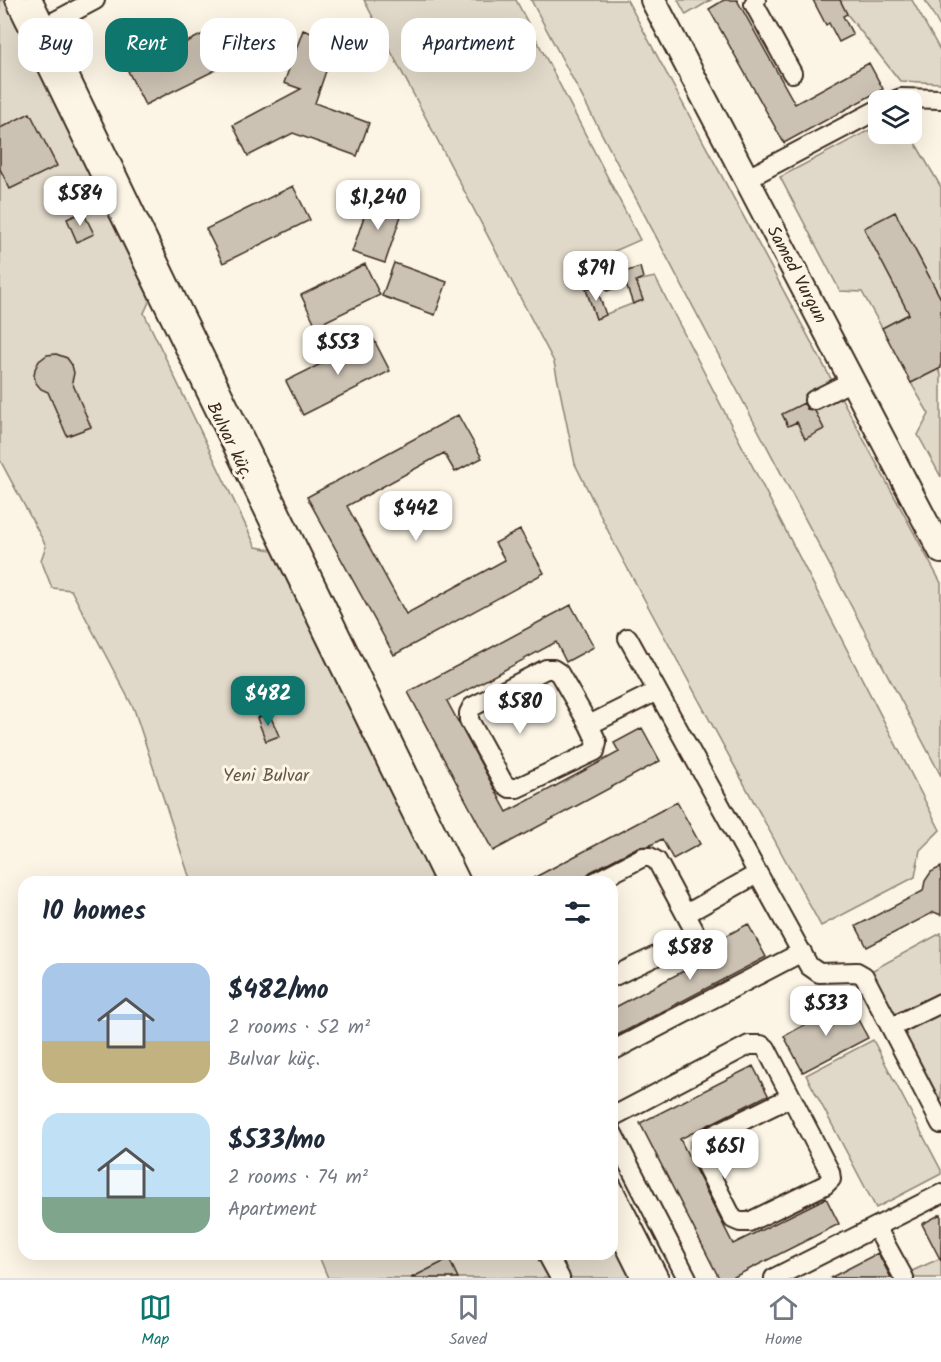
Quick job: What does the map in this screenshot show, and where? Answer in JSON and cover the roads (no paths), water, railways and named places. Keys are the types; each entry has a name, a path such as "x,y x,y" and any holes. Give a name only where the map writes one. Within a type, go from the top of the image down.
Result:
{"main road":[{"name":"Samed Vurgun","path":"652,0 941,550"}],"street":[{"name":"Bulvar küç.","path":"15,0 458,876"},
{"name":"Bulvar küç.","path":"33,0 42,18"},
{"path":"756,0 754,4 792,73"},
{"path":"59,18 84,2"},
{"name":"Bulvar küç.","path":"67,72 173,310"},
{"path":"922,99 941,99"},
{"path":"746,179 868,115"},
{"path":"814,399 852,381"},
{"name":"Bulvar küç.","path":"295,557 442,876"},
{"path":"628,638 757,874 813,970 819,973 856,972 864,976 940,1120"},
{"path":"546,669 553,669 560,673 589,725 597,742 595,751 518,788 510,789 504,784 469,720 469,713 472,707 546,669"},
{"path":"589,725 657,691"},
{"path":"607,876 643,857 657,861 694,930 692,939 618,973"},
{"path":"686,914 757,874"},
{"path":"618,1048 802,952"},
{"path":"892,1027 941,1003"},
{"path":"618,1114 755,1044 766,1048 830,1172 831,1179 825,1185 749,1222 733,1219 700,1154 700,1146 705,1139 791,1097"},
{"path":"618,1144 687,1278"},
{"path":"774,1278 941,1194"},
{"path":"618,1198 659,1278"},
{"path":"876,1227 904,1278"},
{"path":"618,1232 641,1278"},
{"path":"550,1260 560,1278"}],"park label":[{"name":"Yeni Bulvar","path":"266,776"}]}
